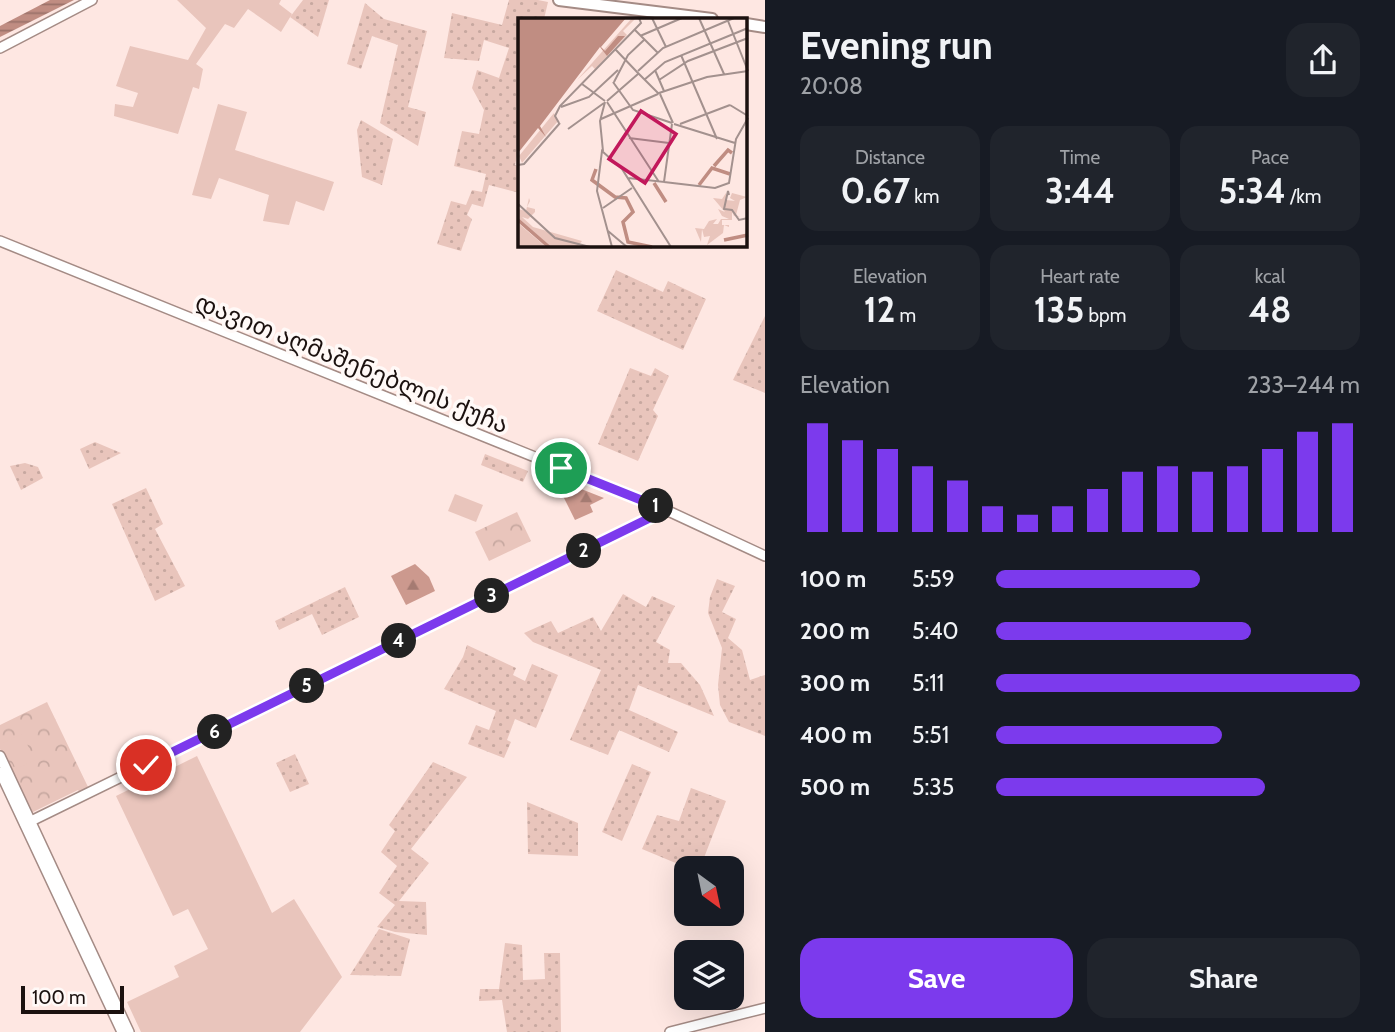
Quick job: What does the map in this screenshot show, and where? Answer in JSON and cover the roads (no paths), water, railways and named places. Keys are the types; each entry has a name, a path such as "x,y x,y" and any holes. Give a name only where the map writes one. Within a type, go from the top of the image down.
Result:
{"highway":[{"path":"559,0 704,18"}],"street":[{"path":"0,48 92,0"},
{"name":"დავით აღმაშენებლის ქუჩა","path":"0,241 666,510 765,556"},
{"path":"28,823 666,510"},
{"path":"0,756 122,1032"},
{"path":"0,772 28,823 129,1032"},
{"path":"670,1032 765,1008"}]}
